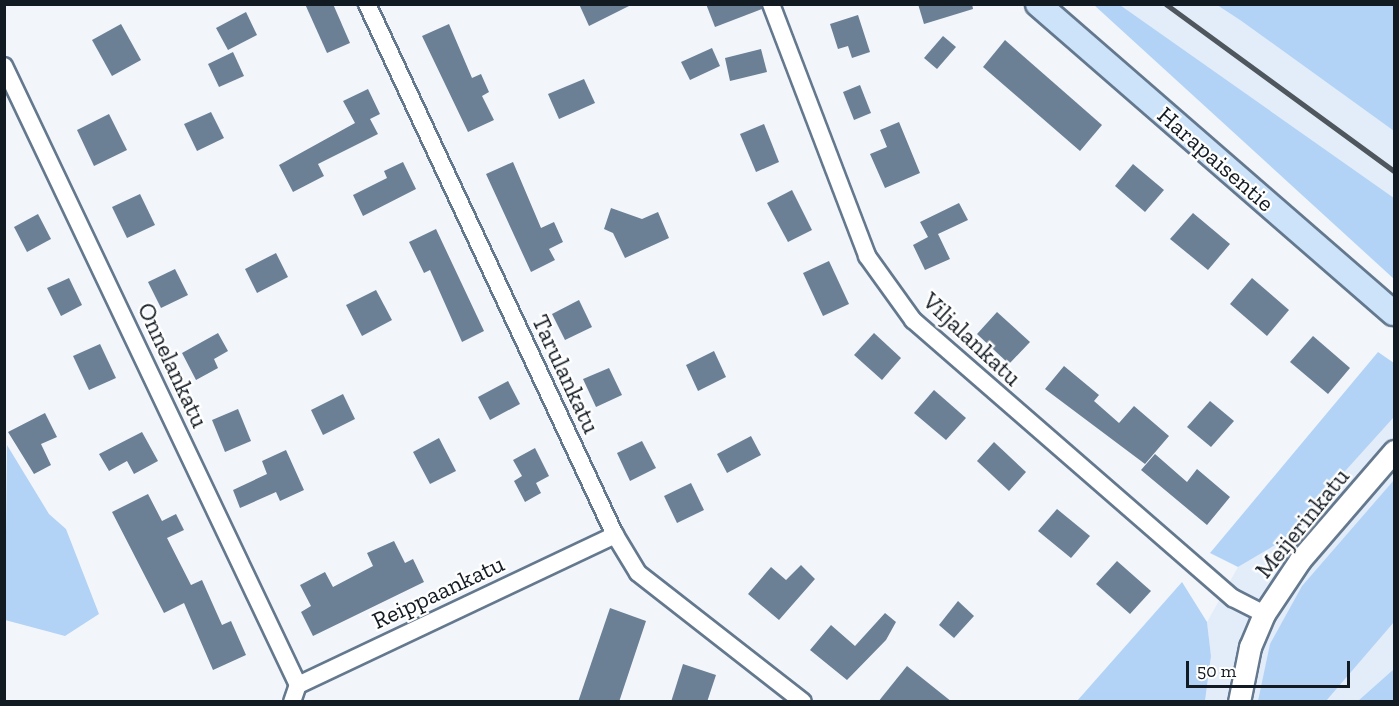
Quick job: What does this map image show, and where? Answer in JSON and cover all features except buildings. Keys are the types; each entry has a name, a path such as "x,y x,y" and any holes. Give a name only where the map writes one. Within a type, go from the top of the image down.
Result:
{"main road":[{"name":"Harapaisentie","path":"1038,4 1395,313"}],"street":[{"name":"Tarulankatu","path":"367,4 615,535 638,573 803,702"},
{"name":"Viljalankatu","path":"771,4 867,256 913,320 1218,586 1264,614"},
{"name":"Onnelankatu","path":"4,66 298,685"},
{"name":"Meijerinkatu","path":"1239,702 1250,647 1264,614 1300,560 1395,451"},
{"name":"Reippaankatu","path":"298,685 615,535"},
{"path":"292,702 298,685"}],"shaded area":[{"path":"1094,5 1120,5 1394,198 1394,279"},
{"path":"1120,5 1217,5 1240,20 1394,131 1394,198"},
{"path":"1217,5 1394,5 1394,131 1240,20"},
{"path":"1378,352 1394,363 1394,417 1282,541 1238,567 1210,553"},
{"path":"1394,417 1394,701 1205,702 1211,656 1207,622 1238,567 1282,541"},
{"path":"7,445 49,514 66,529 99,614 65,636 5,620"},
{"path":"1394,480 1394,622 1326,701 1258,701 1270,644 1302,586"},
{"path":"1182,582 1207,622 1211,656 1205,701 1077,701"},
{"path":"1394,669 1394,701 1358,701"}],"railway":[{"path":"1166,4 1394,171"}]}
